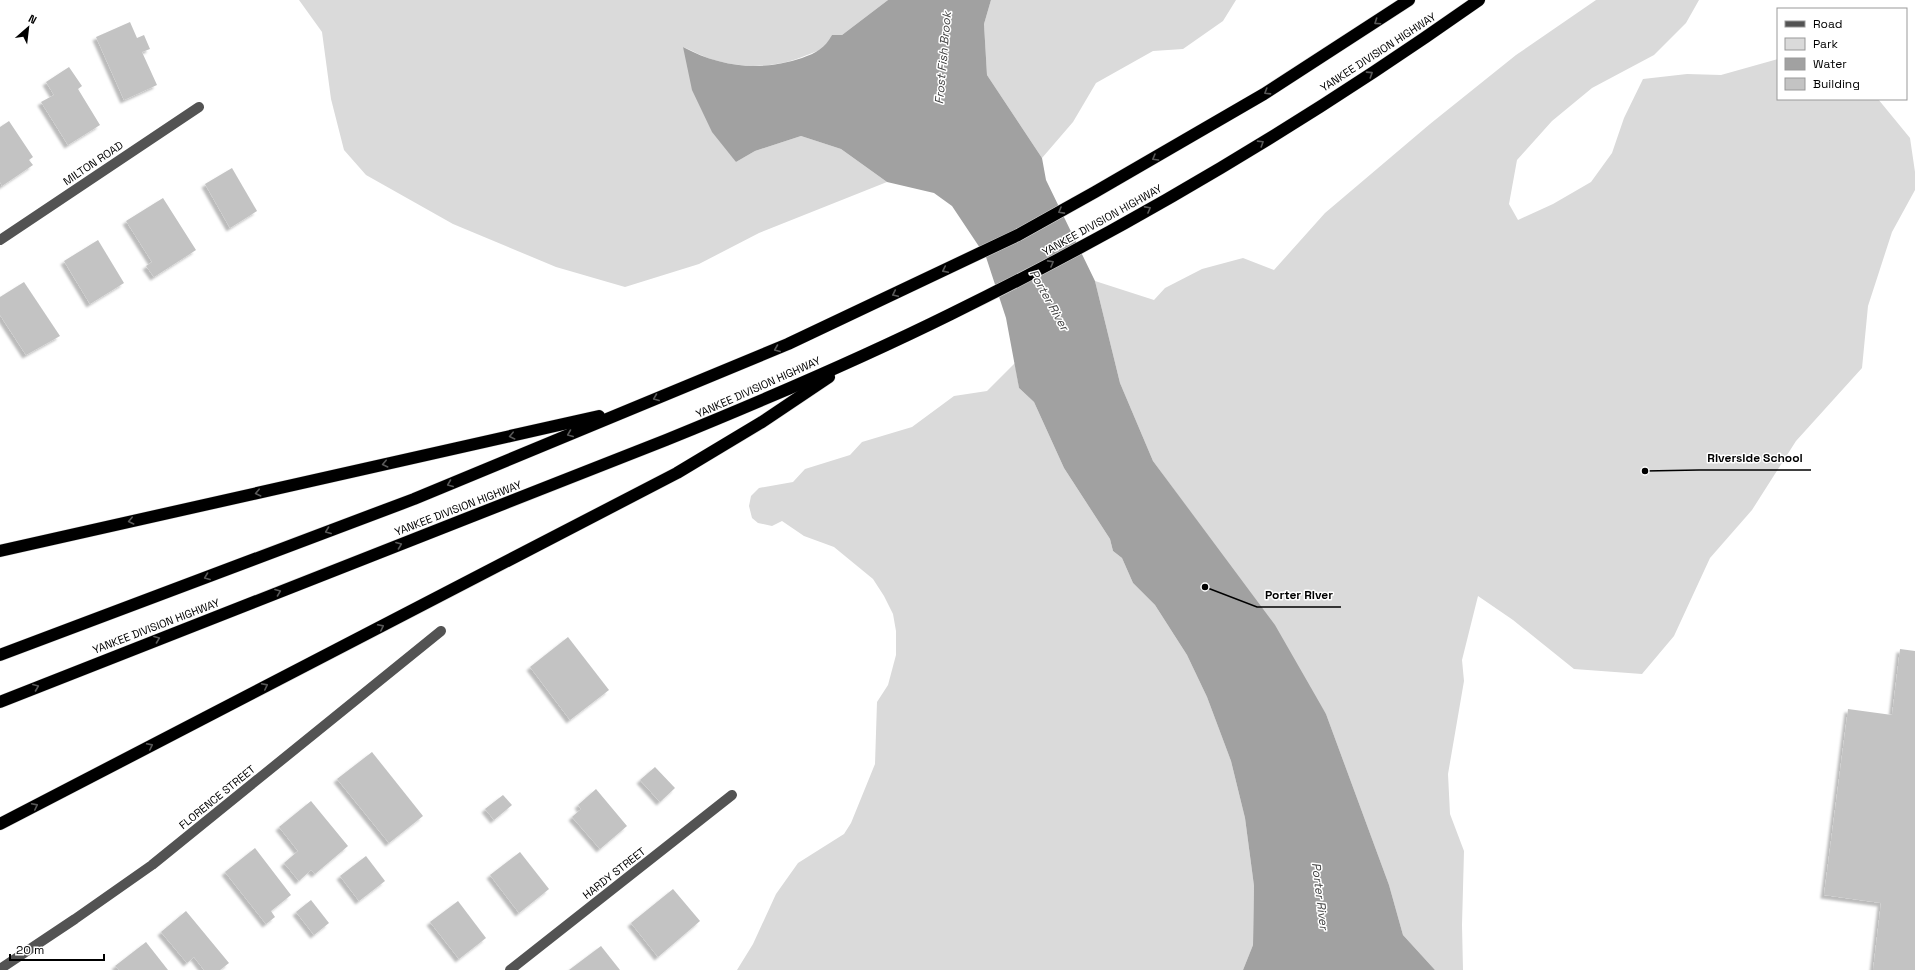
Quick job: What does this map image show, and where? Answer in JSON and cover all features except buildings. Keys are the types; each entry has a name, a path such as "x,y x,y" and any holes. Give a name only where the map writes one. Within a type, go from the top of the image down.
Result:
{"highway":[{"path":"0,655 414,499 788,344 930,278 1018,235 1264,94 1344,44 1409,0"},
{"name":"YANKEE DIVISION HIGHWAY","path":"0,702 666,440 749,406 950,315 1033,272 1222,168 1411,48 1479,0"},
{"path":"0,824 677,473 762,422 858,357"},
{"path":"0,550 632,408"}],"street":[{"name":"MILTON ROAD","path":"0,240 199,107"},
{"name":"FLORENCE STREET","path":"0,969 152,865 441,631"},
{"name":"HARDY STREET","path":"510,970 732,795"}],"green space":[{"path":"299,0 888,0 842,35 832,35 827,45 822,49 784,63 761,66 737,65 710,59 683,47 736,162 755,151 801,136 841,149 887,182 759,233 699,264 625,287 556,267 453,224 366,175 344,150 331,99 322,32"},
{"path":"991,0 1236,0 1223,21 1183,49 1153,51 1096,83 1073,122 1042,158 987,75 984,24"},
{"path":"1596,0 1699,0 1686,23 1654,55 1592,88 1552,121 1517,160 1509,204 1518,220 1553,204 1591,182 1612,153 1624,118 1643,79 1687,74 1721,75 1777,59 1777,100 1879,100 1910,138 1915,172 1915,190 1892,232 1868,306 1862,368 1796,441 1752,510 1710,558 1674,636 1642,674 1574,669 1513,620 1478,596 1462,660 1464,681 1448,774 1450,814 1464,851 1462,925 1463,970 1435,970 1403,935 1389,885 1326,714 1205,532 1153,461 1120,383 1095,281 1154,300 1165,288 1202,269 1243,258 1274,270 1325,213 1430,124 1516,55"},
{"path":"1015,363 1019,388 1034,402 1064,468 1110,539 1113,551 1122,558 1133,583 1155,605 1187,655 1207,697 1231,761 1245,818 1254,886 1253,945 1243,970 737,970 753,944 776,894 798,863 844,834 851,823 875,764 877,702 888,685 896,655 896,631 893,614 873,579 834,547 804,536 782,521 772,526 758,523 752,518 749,506 751,496 759,488 793,482 805,469 850,455 862,442 912,427 954,396 987,391"}],"water":[{"name":"Frost Fish Brook","path":"888,0 991,0 984,24 987,75 1042,158 1046,180 1095,281 1120,383 1153,461 1275,625 1326,714 1389,885 1403,935 1435,970 1243,970 1253,945 1254,886 1245,818 1231,761 1207,697 1187,655 1155,605 1133,583 1122,558 1113,551 1110,539 1064,468 1034,402 1019,388 1006,318 986,257 952,206 934,193 887,182 841,149 801,136 755,151 736,162 712,132 692,90 683,47 697,54 726,63 756,66 787,62 816,52 823,47 832,35 842,35"}],"place":[{"name":"Riverside School","path":"1645,471"},
{"name":"Porter River","path":"1205,587"}]}
